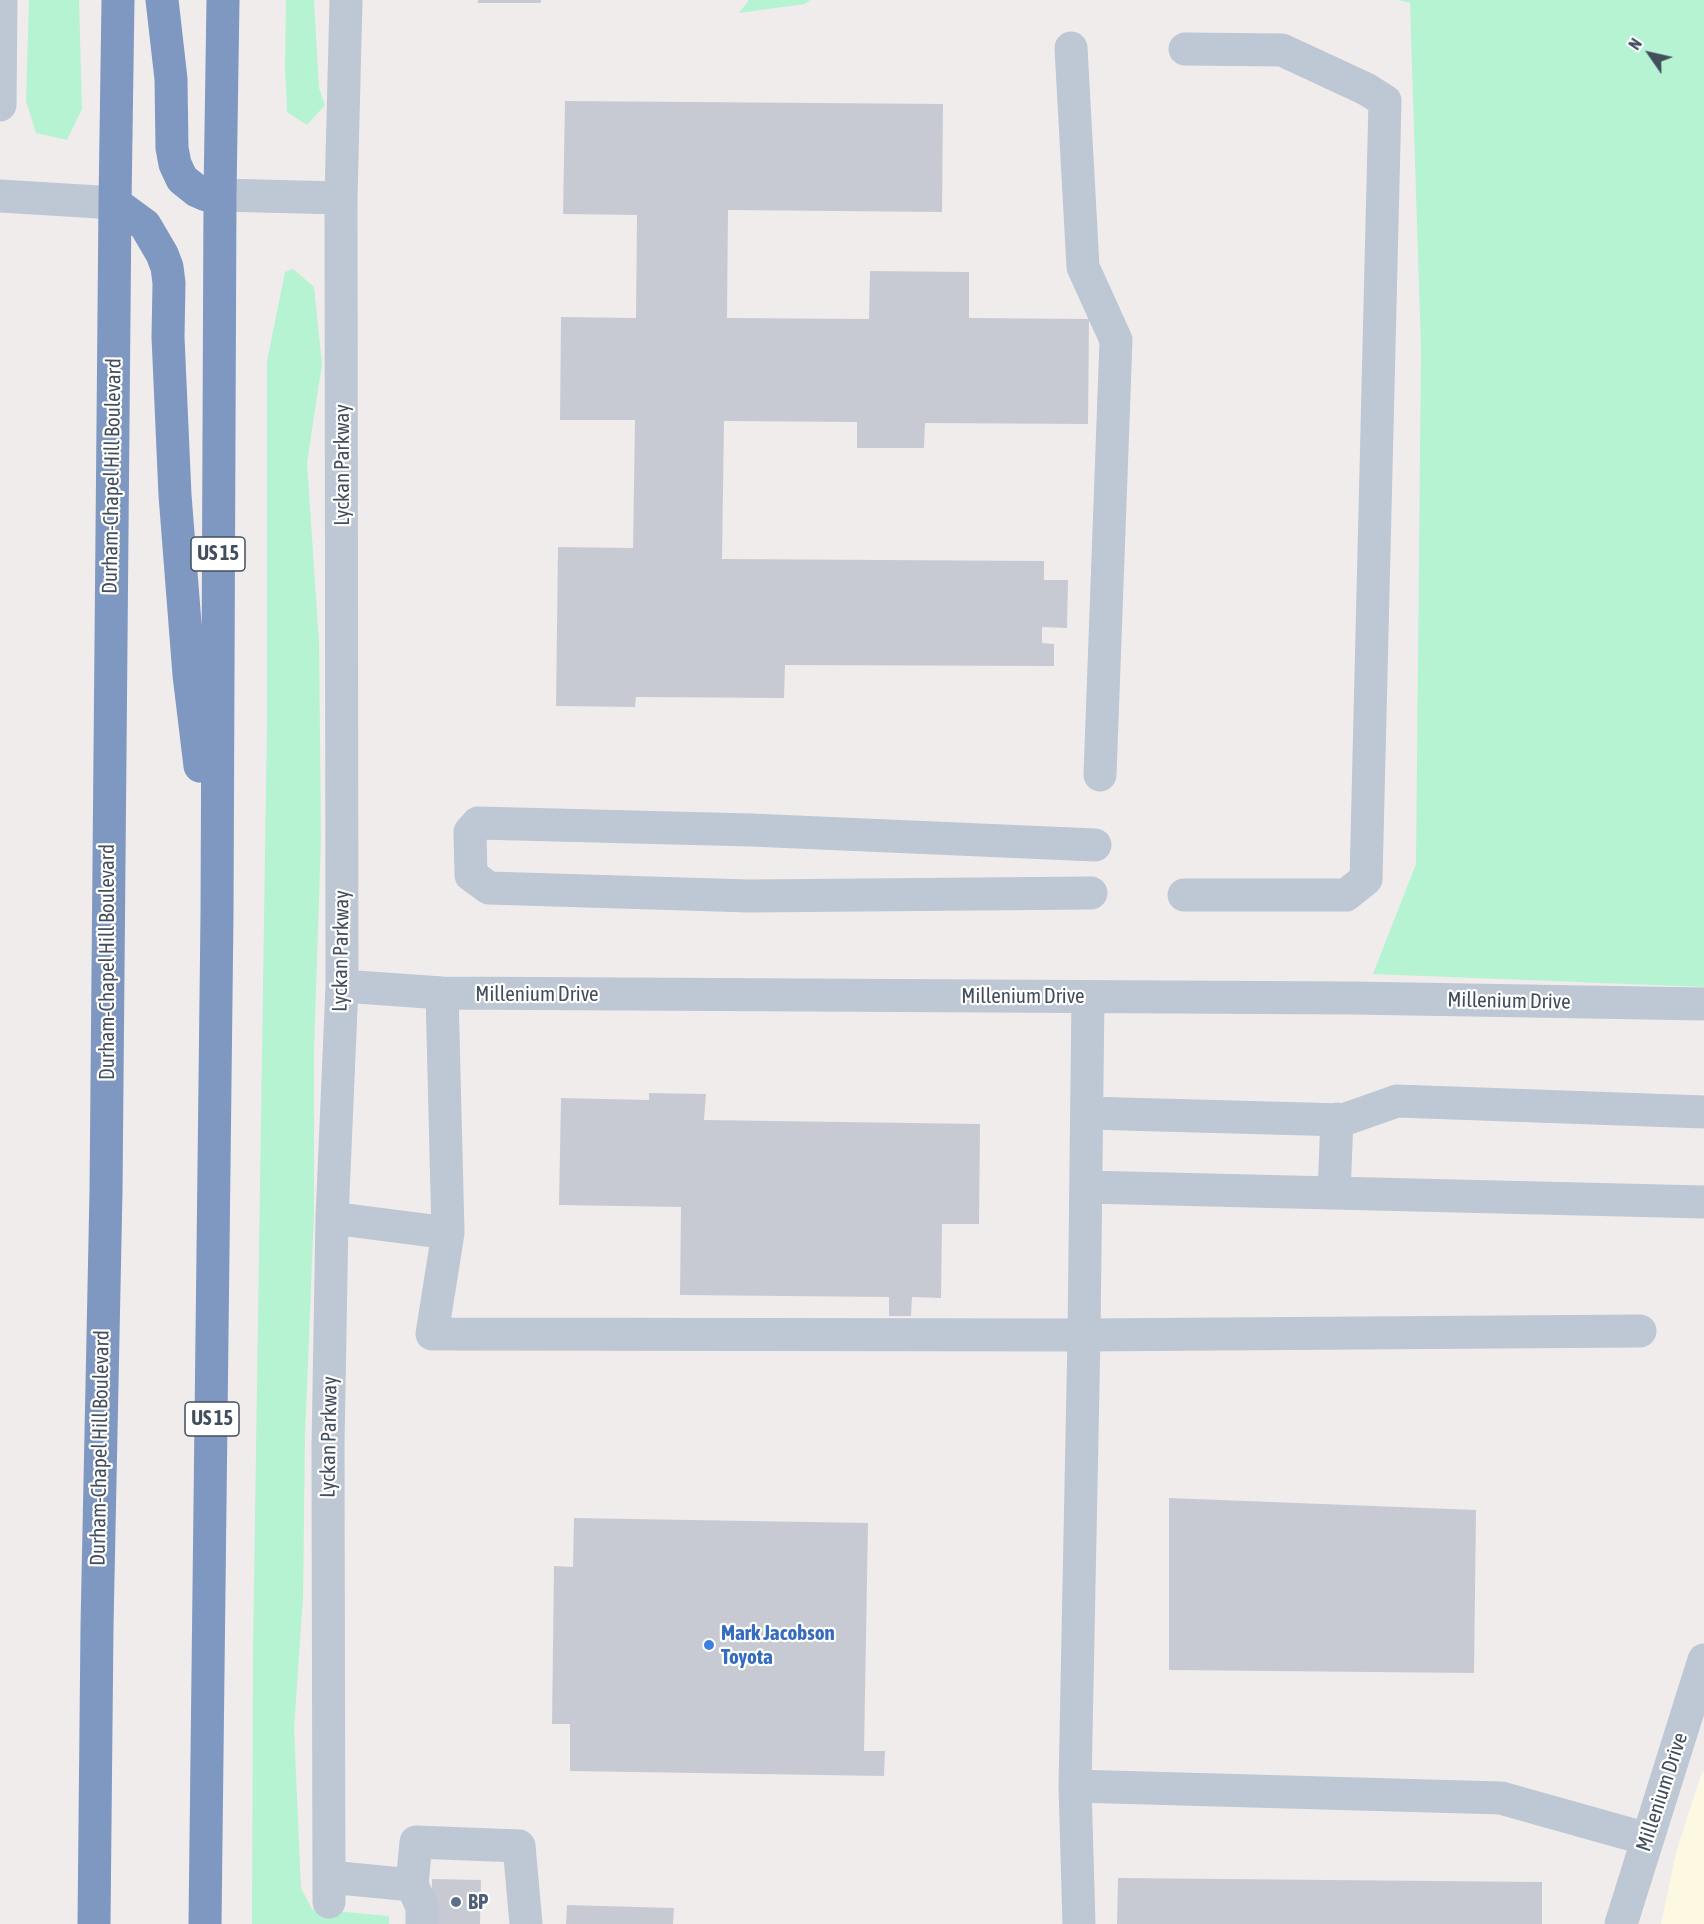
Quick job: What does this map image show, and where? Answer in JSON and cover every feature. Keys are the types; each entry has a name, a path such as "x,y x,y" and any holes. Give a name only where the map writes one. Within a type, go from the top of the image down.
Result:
{"highway":[{"name":"Durham-Chapel Hill Boulevard","path":"94,1924 97,1614 106,1179 118,0"},
{"path":"162,0 171,79 172,148 177,171 182,179 197,191 206,195 220,195"},
{"name":"US 15","path":"205,1924 217,914 223,0"},
{"path":"115,203 145,225 162,254 166,267 176,495 187,652 217,914"}],"street":[{"path":"0,105 1,0"},
{"name":"Lyckan Parkway","path":"346,0 341,198 342,986 332,1218 328,1446 329,1890 412,1885"},
{"path":"1071,48 1083,267 1116,340 1100,775"},
{"path":"1184,896 1346,895 1366,879 1385,101 1365,89 1282,50 1185,49"},
{"path":"220,195 341,198"},
{"path":"0,196 115,203"},
{"path":"1091,893 749,896 489,888 471,875 470,832 478,823 751,830 1095,845"},
{"name":"Millenium Drive","path":"342,986 442,993 1704,1004"},
{"path":"442,993 448,1233 432,1334 1084,1335 1640,1331"},
{"path":"1079,1924 1075,1786 1088,997"},
{"path":"1087,1113 1343,1120 1397,1101 1704,1112"},
{"path":"1334,1193 1337,1119"},
{"path":"1086,1186 1704,1202"},
{"path":"332,1218 448,1233"},
{"name":"Millenium Drive","path":"1621,1924 1704,1660"},
{"path":"1075,1786 1501,1798 1647,1839"},
{"path":"422,1924 422,1907 412,1885 416,1842 519,1846 526,1924"}],"shaded area":[{"path":"1702,1772 1704,1772 1704,1924 1661,1924 1677,1849"}],"green space":[{"path":"29,0 79,0 82,109 67,140 36,133 26,101"},
{"path":"286,0 314,0 319,88 325,105 307,125 287,112"},
{"path":"749,0 810,0 805,4 739,13"},
{"path":"1398,0 1704,0 1704,987 1373,974 1416,864 1421,350 1410,3"},
{"path":"293,269 314,287 322,364 307,463 319,642 321,837 314,1051 314,1213 305,1435 303,1598 294,1729 301,1888 312,1909 389,1916 389,1924 252,1924 253,1650 267,722 267,361 285,272"}],"building":[{"path":"478,0 541,0 541,3 478,3"},
{"path":"565,101 943,104 942,212 728,210 727,318 869,319 870,271 969,272 969,318 1089,319 1088,424 925,423 924,448 857,448 857,422 724,421 722,559 1044,561 1044,580 1068,580 1067,628 1042,627 1042,643 1054,644 1054,666 785,665 784,698 636,697 635,707 556,706 558,547 633,548 635,420 560,420 561,317 636,318 637,215 563,214"},
{"path":"649,1093 706,1094 704,1120 980,1124 979,1224 942,1224 941,1298 912,1297 911,1316 889,1316 889,1297 680,1295 681,1207 559,1205 561,1098 649,1100"},
{"path":"1169,1498 1476,1510 1474,1673 1169,1670"},
{"name":"Mark Jacobson Toyota","path":"574,1518 868,1523 864,1751 885,1751 884,1776 570,1771 570,1724 552,1724 554,1566 573,1567"},
{"path":"1118,1878 1542,1882 1542,1924 1117,1924"},
{"name":"BP","path":"432,1879 481,1880 480,1924 431,1924"},
{"path":"567,1905 674,1908 673,1924 566,1924"}],"place":[{"name":"Mark Jacobson Toyota","path":"709,1645"},
{"name":"BP","path":"456,1902"}]}
